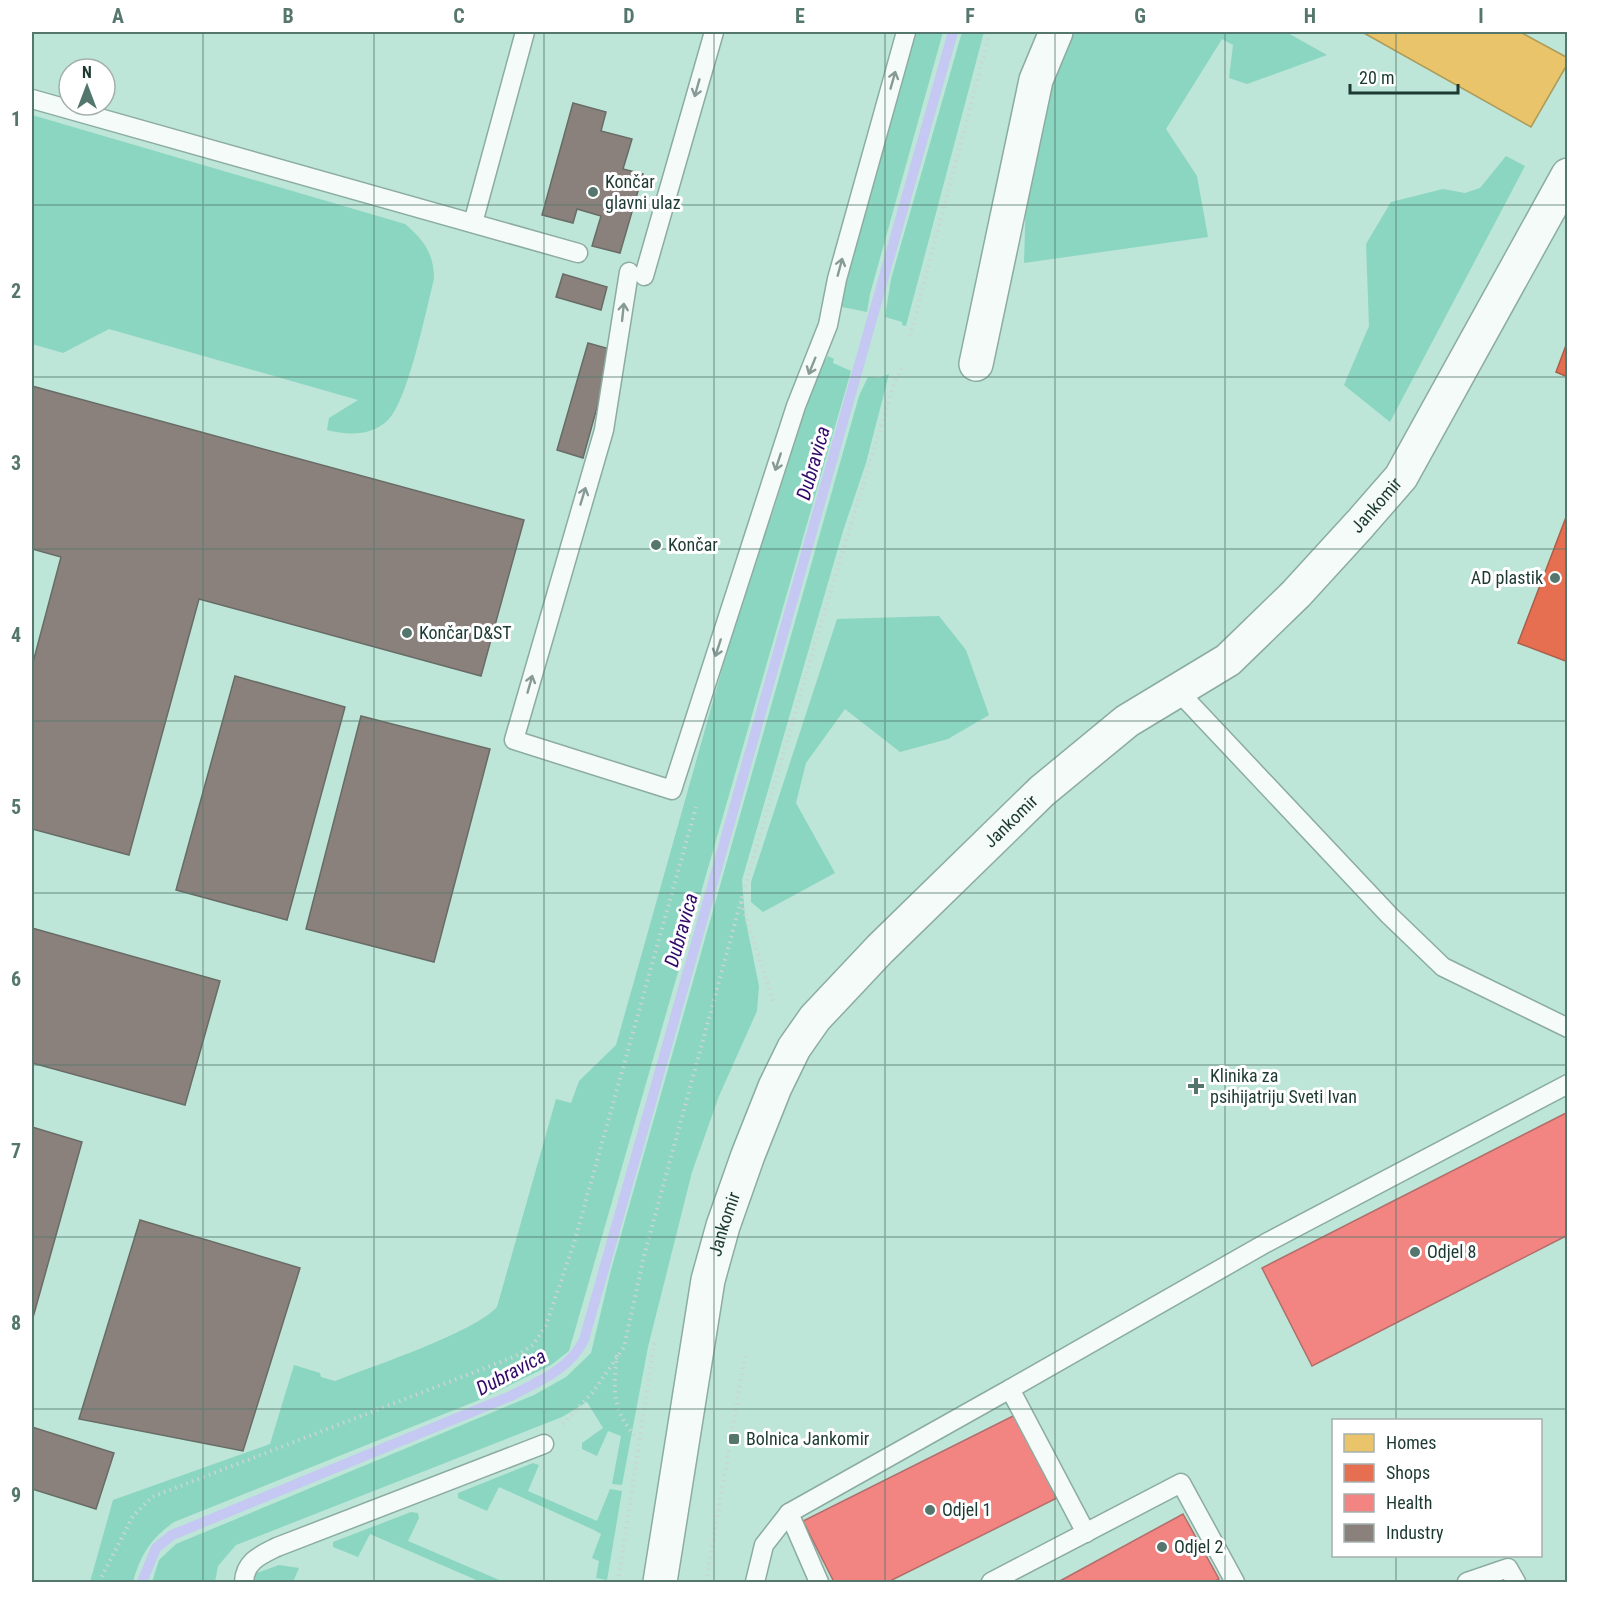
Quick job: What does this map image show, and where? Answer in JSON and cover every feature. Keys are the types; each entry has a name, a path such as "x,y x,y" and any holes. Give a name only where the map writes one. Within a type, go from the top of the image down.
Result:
{"street":[{"path":"976,364 1036,80 1056,32"},
{"name":"Jankomir","path":"660,1582 708,1280 723,1226 748,1155 775,1087 795,1048 815,1018 880,949 1034,799 1127,721 1228,660 1296,594 1401,477 1568,175"}],"lane":[{"path":"472,223 525,32"},
{"path":"714,32 637,274 604,430 514,740 672,790 796,406 828,325 837,279 906,32"},
{"path":"32,99 578,254"},
{"path":"1178,691 1389,915 1443,968 1568,1028"},
{"path":"755,1582 764,1545 789,1513 1266,1244 1568,1084"},
{"path":"1010,1389 1086,1533"},
{"path":"244,1582 246,1571 254,1559 277,1546 544,1444"},
{"path":"991,1582 1181,1483 1234,1582"},
{"path":"789,1513 819,1582"},
{"path":"1467,1582 1508,1568 1516,1582"}],"path":[{"path":"910,336 990,32"},
{"path":"544,1444 593,1392 624,1347 644,1256 741,901 821,623 894,384 902,367"},
{"path":"99,1582 133,1516 152,1497 516,1356 533,1345 546,1325 574,1244 698,799"},
{"path":"741,901 755,937 773,1001"},
{"path":"618,1582 655,1339"},
{"path":"617,1354 614,1386 618,1409 625,1425 638,1439"},
{"path":"706,1582 745,1356"}],"green space":[{"path":"916,32 943,32 870,294 867,312 842,307 840,300"},
{"path":"962,32 984,32 906,326 902,325 902,322 885,317 891,279"},
{"path":"1074,32 1286,32 1327,55 1247,84 1229,78 1233,45 1222,39 1166,129 1197,176 1208,237 1024,263 1027,159 1055,64"},
{"path":"32,115 405,224 427,248 434,270 434,279 403,394 388,420 381,426 366,432 343,433 327,430 329,418 358,400 109,329 63,353 32,344"},
{"path":"1506,156 1525,166 1390,422 1344,385 1369,326 1366,244 1391,202 1443,189 1465,193 1480,188"},
{"path":"828,356 834,359 833,363 851,371 569,1351 551,1365 479,1400 174,1522 159,1534 148,1548 133,1582 90,1582 113,1500 270,1444 294,1365 320,1373 321,1377 335,1381 446,1338 485,1317 497,1307 556,1099 571,1103 579,1081 616,1045 765,517 771,518 817,372"},
{"path":"889,374 866,463 843,531 742,880 745,917 759,986 757,1011 719,1096 692,1172 648,1347 622,1485 612,1484 621,1436 608,1431 597,1456 582,1449 582,1443 603,1428 587,1402 562,1417 236,1545 218,1566 215,1582 152,1582 159,1560 176,1544 534,1395 566,1377 591,1353 611,1270 859,396 868,377 880,378"},
{"path":"939,616 966,650 989,715 948,739 900,752 845,709 806,763 796,803 835,873 763,912 751,902 751,882 837,619"},
{"path":"533,1463 539,1465 528,1491 597,1521 610,1489 622,1491 607,1580 596,1578 599,1561 592,1558 601,1534 594,1530 499,1487 487,1511 458,1498 458,1493"},
{"path":"411,1512 418,1513 419,1518 408,1541 504,1582 481,1582 370,1534 358,1557 333,1547 333,1542"},
{"path":"279,1565 299,1568 293,1582 250,1582 251,1575"}],"building: Homes":[{"path":"1362,32 1520,32 1568,58 1568,63 1531,127"}],"building: Shops":[{"path":"1568,340 1568,377 1556,372"},
{"name":"AD plastik","path":"1568,512 1568,662 1518,643"}],"building: Health":[{"name":"Odjel 8","path":"1568,1112 1568,1235 1312,1366 1262,1268"},
{"name":"Odjel 1","path":"1015,1415 1057,1498 888,1582 834,1582 803,1521"},
{"name":"Odjel 2","path":"1183,1514 1219,1579 1213,1582 1058,1582"}],"building: Industry":[{"name":"Končar glavni ulaz","path":"573,103 606,112 601,131 632,139 623,169 643,174 620,253 592,246 601,216 577,209 573,223 542,215"},
{"path":"563,274 607,287 601,310 556,297"},
{"path":"588,343 613,350 583,458 557,450"},
{"name":"Končar D&ST","path":"32,386 524,520 481,676 199,599 129,855 32,829 32,666 61,557 32,549"},
{"path":"235,676 345,707 287,920 176,890"},
{"path":"361,716 490,749 434,962 306,929"},
{"path":"32,928 220,981 185,1105 32,1063"},
{"path":"32,1127 82,1142 32,1321"},
{"path":"140,1220 300,1268 243,1451 79,1419"},
{"path":"32,1427 114,1453 96,1509 32,1489"}],"waterway":[{"name":"Dubravica","path":"142,1582 156,1548 172,1535 511,1396 562,1367 584,1340 953,32"}],"place":[{"name":"Končar glavni ulaz","path":"593,192"},
{"name":"Končar","path":"656,545"},
{"name":"AD plastik","path":"1555,578"},
{"name":"Končar D&ST","path":"407,633"},
{"name":"Klinika za psihijatriju Sveti Ivan","path":"1196,1086"},
{"name":"Odjel 8","path":"1415,1252"},
{"name":"Bolnica Jankomir","path":"734,1439"},
{"name":"Odjel 1","path":"930,1510"},
{"name":"Odjel 2","path":"1162,1547"}]}
